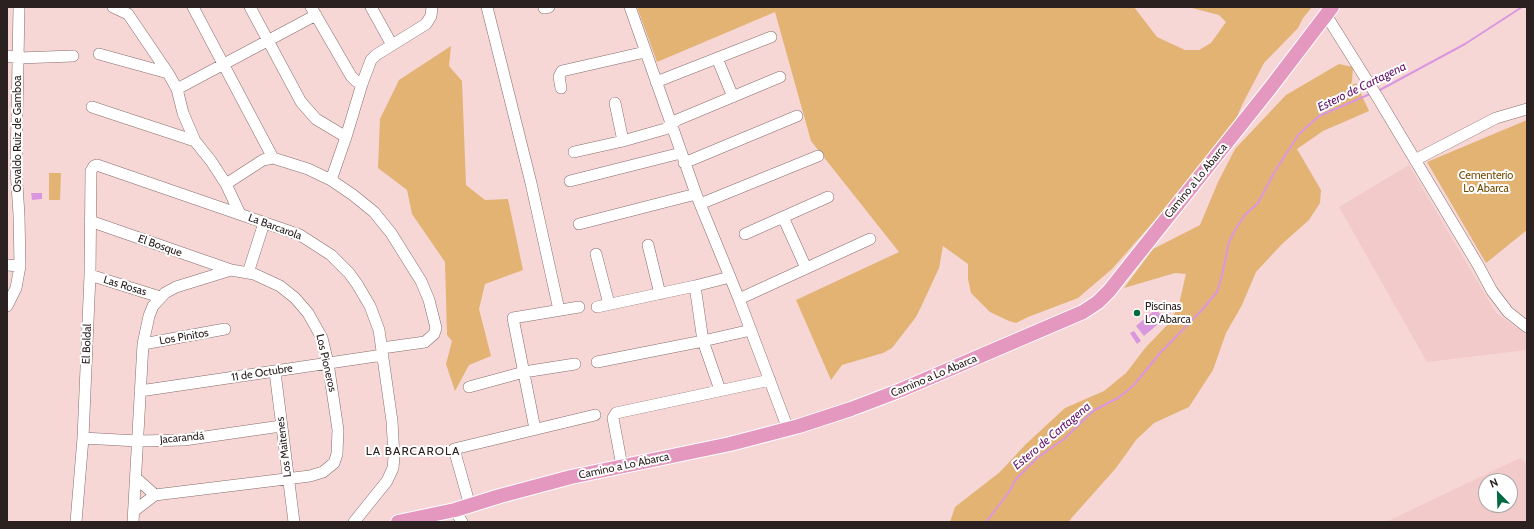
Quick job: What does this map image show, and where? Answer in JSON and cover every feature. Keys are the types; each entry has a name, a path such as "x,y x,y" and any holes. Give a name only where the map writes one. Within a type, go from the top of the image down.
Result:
{"main road":[{"name":"Camino a Lo Abarca","path":"398,522 426,520 507,494 622,466 730,444 788,429 902,390 1075,316 1098,302 1109,291 1249,115 1329,11"}],"street":[{"name":"Osvaldo Ruiz de Gamboa","path":"7,306 16,288 20,266 19,215 11,169 19,58 19,7"},
{"path":"113,7 128,14 168,73 177,89 184,113 195,141 226,184 240,214"},
{"path":"193,7 273,158 263,160 226,184"},
{"path":"250,7 301,102 316,119 346,137"},
{"path":"371,7 392,45"},
{"path":"487,7 531,183 559,310"},
{"path":"630,7 682,158 739,299 788,429"},
{"path":"331,180 371,60 376,55 426,24 431,16 432,8"},
{"path":"177,89 268,41 313,11 351,76 362,84"},
{"path":"1329,11 1370,86 1492,291 1508,312 1527,327"},
{"path":"656,82 771,37"},
{"path":"561,88 559,77 562,71 645,52"},
{"path":"99,54 168,73"},
{"path":"7,56 19,58 73,56"},
{"path":"717,58 733,97"},
{"path":"574,152 665,130 676,120 780,77"},
{"path":"615,103 623,141"},
{"path":"92,107 195,141"},
{"path":"1415,160 1496,118 1527,109"},
{"path":"570,181 682,158 796,116"},
{"path":"579,224 698,199 818,156"},
{"name":"11 de Octubre","path":"140,391 328,363 422,343 434,334 436,328 432,309 421,281 391,233 364,203 331,180 303,167 273,158"},
{"name":"La Barcarola","path":"94,166 97,165 300,235 321,248 340,264 357,284 370,306 379,330 392,421 394,457 393,468 387,481 354,522"},
{"name":"El Boldal","path":"76,522 83,438 90,275 91,171 94,166"},
{"path":"744,234 828,197"},
{"path":"783,217 806,268"},
{"name":"El Bosque","path":"90,221 231,270"},
{"path":"248,273 264,223"},
{"path":"739,299 870,238"},
{"path":"648,245 660,294"},
{"path":"596,254 609,304"},
{"path":"7,265 20,266"},
{"name":"Los Pioneros","path":"231,270 248,273 280,286 302,305 318,329 328,363 338,430 338,454 334,463 323,472 310,476 155,495 133,516 143,344 151,311 160,297 176,287 231,270"},
{"name":"Las Rosas","path":"90,275 160,297"},
{"path":"597,307 730,277"},
{"path":"695,286 703,341 720,390"},
{"path":"535,429 513,318 579,306"},
{"name":"Los Pinitos","path":"143,344 225,329"},
{"path":"597,362 751,330"},
{"path":"469,387 524,372 575,364"},
{"name":"Los Maitenes","path":"275,372 294,522"},
{"path":"622,466 613,418 616,413 770,380"},
{"path":"470,506 454,449 595,415"},
{"name":"Jacarandá","path":"83,438 138,441 184,440 281,426"},
{"path":"136,478 155,495"},
{"path":"454,510 462,522"}],"shaded area":[{"path":"1409,165 1496,313 1527,335 1527,350 1427,362 1339,207"},
{"path":"31,193 42,193 42,199 32,200"},
{"path":"1156,309 1164,319 1144,336 1136,326"},
{"path":"1134,331 1141,341 1137,344 1130,333"},
{"path":"1520,458 1527,463 1527,522 1386,522 1478,478 1478,513 1518,513 1518,473 1489,473"}],"green space":[{"path":"637,7 1134,7 1157,37 1185,50 1199,50 1211,43 1226,22 1219,15 1188,7 1312,7 1303,18 1298,28 1264,63 1243,103 1229,135 1112,269 1078,298 1016,323 1009,321 990,312 971,293 968,279 968,264 943,246 939,268 916,317 892,348 883,353 842,365 831,380 796,300 899,252 811,141 775,12 657,62"},
{"path":"451,46 449,66 462,81 466,185 485,200 508,199 523,270 485,284 479,309 491,356 469,365 455,391 446,364 452,341 447,335 445,262 412,214 407,190 378,168 380,119 399,80"},
{"path":"1339,64 1353,67 1352,82 1350,86 1356,83 1369,111 1323,131 1297,149 1321,190 1320,203 1309,220 1282,244 1256,272 1242,305 1226,333 1213,370 1189,407 1154,423 1136,440 1116,468 1068,522 950,522 955,507 1000,472 1025,445 1065,408 1104,391 1126,373 1146,347 1171,321 1179,304 1186,274 1175,273 1124,288 1153,249 1200,225 1218,182 1235,149 1286,95"},
{"name":"Cementerio Lo Abarca","path":"1527,120 1527,230 1486,263 1427,162"},
{"path":"49,173 61,173 60,200 49,200"}],"waterway":[{"name":"Estero de Cartagena","path":"1378,91 1465,44 1522,7"},
{"name":"Estero de Cartagena","path":"986,522 1009,492 1016,479 1037,458 1064,439 1093,411 1118,398 1133,386 1160,353 1201,311 1217,292 1229,242 1235,230 1245,215 1258,203 1275,171 1299,134 1319,116 1370,94"}],"place":[{"name":"Piscinas Lo Abarca","path":"1137,313"}],"district":[{"name":"LA BARCAROLA","path":"413,451"}]}
